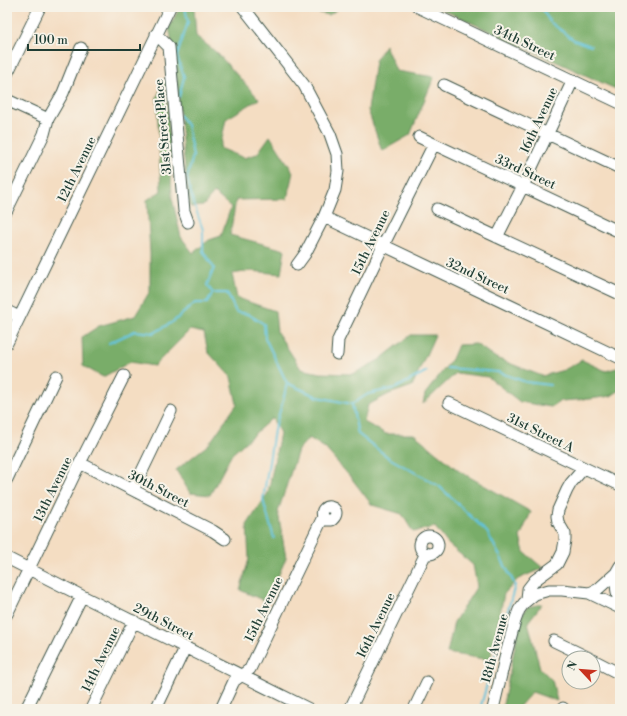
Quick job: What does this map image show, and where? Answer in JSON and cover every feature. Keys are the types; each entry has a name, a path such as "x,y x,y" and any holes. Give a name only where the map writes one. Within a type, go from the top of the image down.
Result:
{"street":[{"path":"7,74 40,7"},
{"name":"12th Avenue","path":"7,342 170,7"},
{"path":"242,7 304,85 330,134 337,154 338,181 333,196 305,254 297,266"},
{"name":"34th Street","path":"418,7 620,103"},
{"name":"31st Street Place","path":"156,34 169,47 184,211 188,222"},
{"path":"7,210 44,134 48,119 63,93 81,48"},
{"name":"16th Avenue","path":"497,237 573,80"},
{"path":"444,85 620,168"},
{"path":"7,100 48,119"},
{"name":"33rd Street","path":"419,136 620,232"},
{"name":"15th Avenue","path":"337,354 338,340 434,144"},
{"path":"437,209 620,294"},
{"name":"32nd Street","path":"324,217 620,358"},
{"path":"7,311 19,317"},
{"path":"7,479 56,376"},
{"name":"13th Avenue","path":"7,614 124,376"},
{"name":"31st Street A","path":"449,403 620,485"},
{"path":"133,490 171,411"},
{"name":"30th Street","path":"80,463 213,531 225,539"},
{"name":"18th Avenue","path":"493,709 506,654 519,610 527,600 528,589 535,580 557,564 563,552 565,534 558,522 558,510 569,486 584,468"},
{"name":"15th Avenue","path":"221,709 234,681 250,669 323,517"},
{"name":"16th Avenue","path":"350,709 426,553"},
{"name":"29th Street","path":"7,558 241,675 288,704 309,709"},
{"path":"589,593 597,590 618,570"},
{"path":"618,570 616,588 617,598 620,604"},
{"path":"527,600 535,594 549,590 562,590 589,593 620,608"},
{"path":"26,709 82,596"},
{"name":"14th Avenue","path":"91,709 134,621"},
{"path":"554,641 573,650"},
{"path":"156,709 185,648"},
{"path":"601,664 620,674"},
{"path":"414,709 427,682"}],"green space":[{"path":"180,7 194,7 196,36 217,53 259,99 226,119 220,148 244,158 257,154 270,136 293,172 287,199 236,200 230,235 285,250 281,274 251,271 232,274 237,298 275,311 277,332 301,369 320,373 353,374 379,360 411,335 435,335 412,386 389,394 368,405 364,422 386,434 414,434 459,471 531,512 520,537 524,552 543,568 518,579 504,594 490,660 447,653 454,622 477,586 473,565 448,544 435,527 413,532 402,514 372,505 325,448 309,438 298,450 278,512 286,558 267,602 240,590 249,559 247,525 268,493 280,433 272,418 232,454 210,495 190,493 176,470 209,444 237,404 231,377 208,352 204,333 190,330 154,366 130,362 103,377 83,366 82,337 99,326 135,316 150,291 150,253 147,200 161,191 157,97 165,79 170,143 172,198 181,237 193,253 209,240 221,236 231,207 214,193 203,206 190,207 183,151 174,52 169,28"},
{"path":"309,7 340,7 329,15 311,11"},
{"path":"437,7 620,7 620,91"},
{"path":"385,45 396,71 434,77 410,135 382,151 368,110 375,61"},
{"path":"476,344 496,358 542,376 564,370 582,360 606,371 620,367 620,390 611,396 561,401 551,407 520,402 488,377 456,373 423,404 425,394 452,359 458,345"},
{"path":"542,604 528,622 540,668 552,680 557,701 532,692 517,709 502,709 521,617 527,607"}],"waterway":[{"path":"179,97 184,77 177,56 188,22 185,7"},
{"path":"541,7 550,22 574,40 591,46"},
{"path":"180,115 187,125 193,156 187,178 203,230 203,251 214,268 207,285 213,293 227,293 236,312 248,314 264,324 265,338 287,383 318,397 352,404 358,434 389,458 439,486 487,532 515,585 480,709"},
{"path":"109,343 135,331 154,333 174,321 195,303 207,303 213,293"},
{"path":"447,368 498,372 526,382 550,385"},
{"path":"352,404 368,394 396,388 427,371"},
{"path":"274,538 263,500 274,430 287,383"}]}
